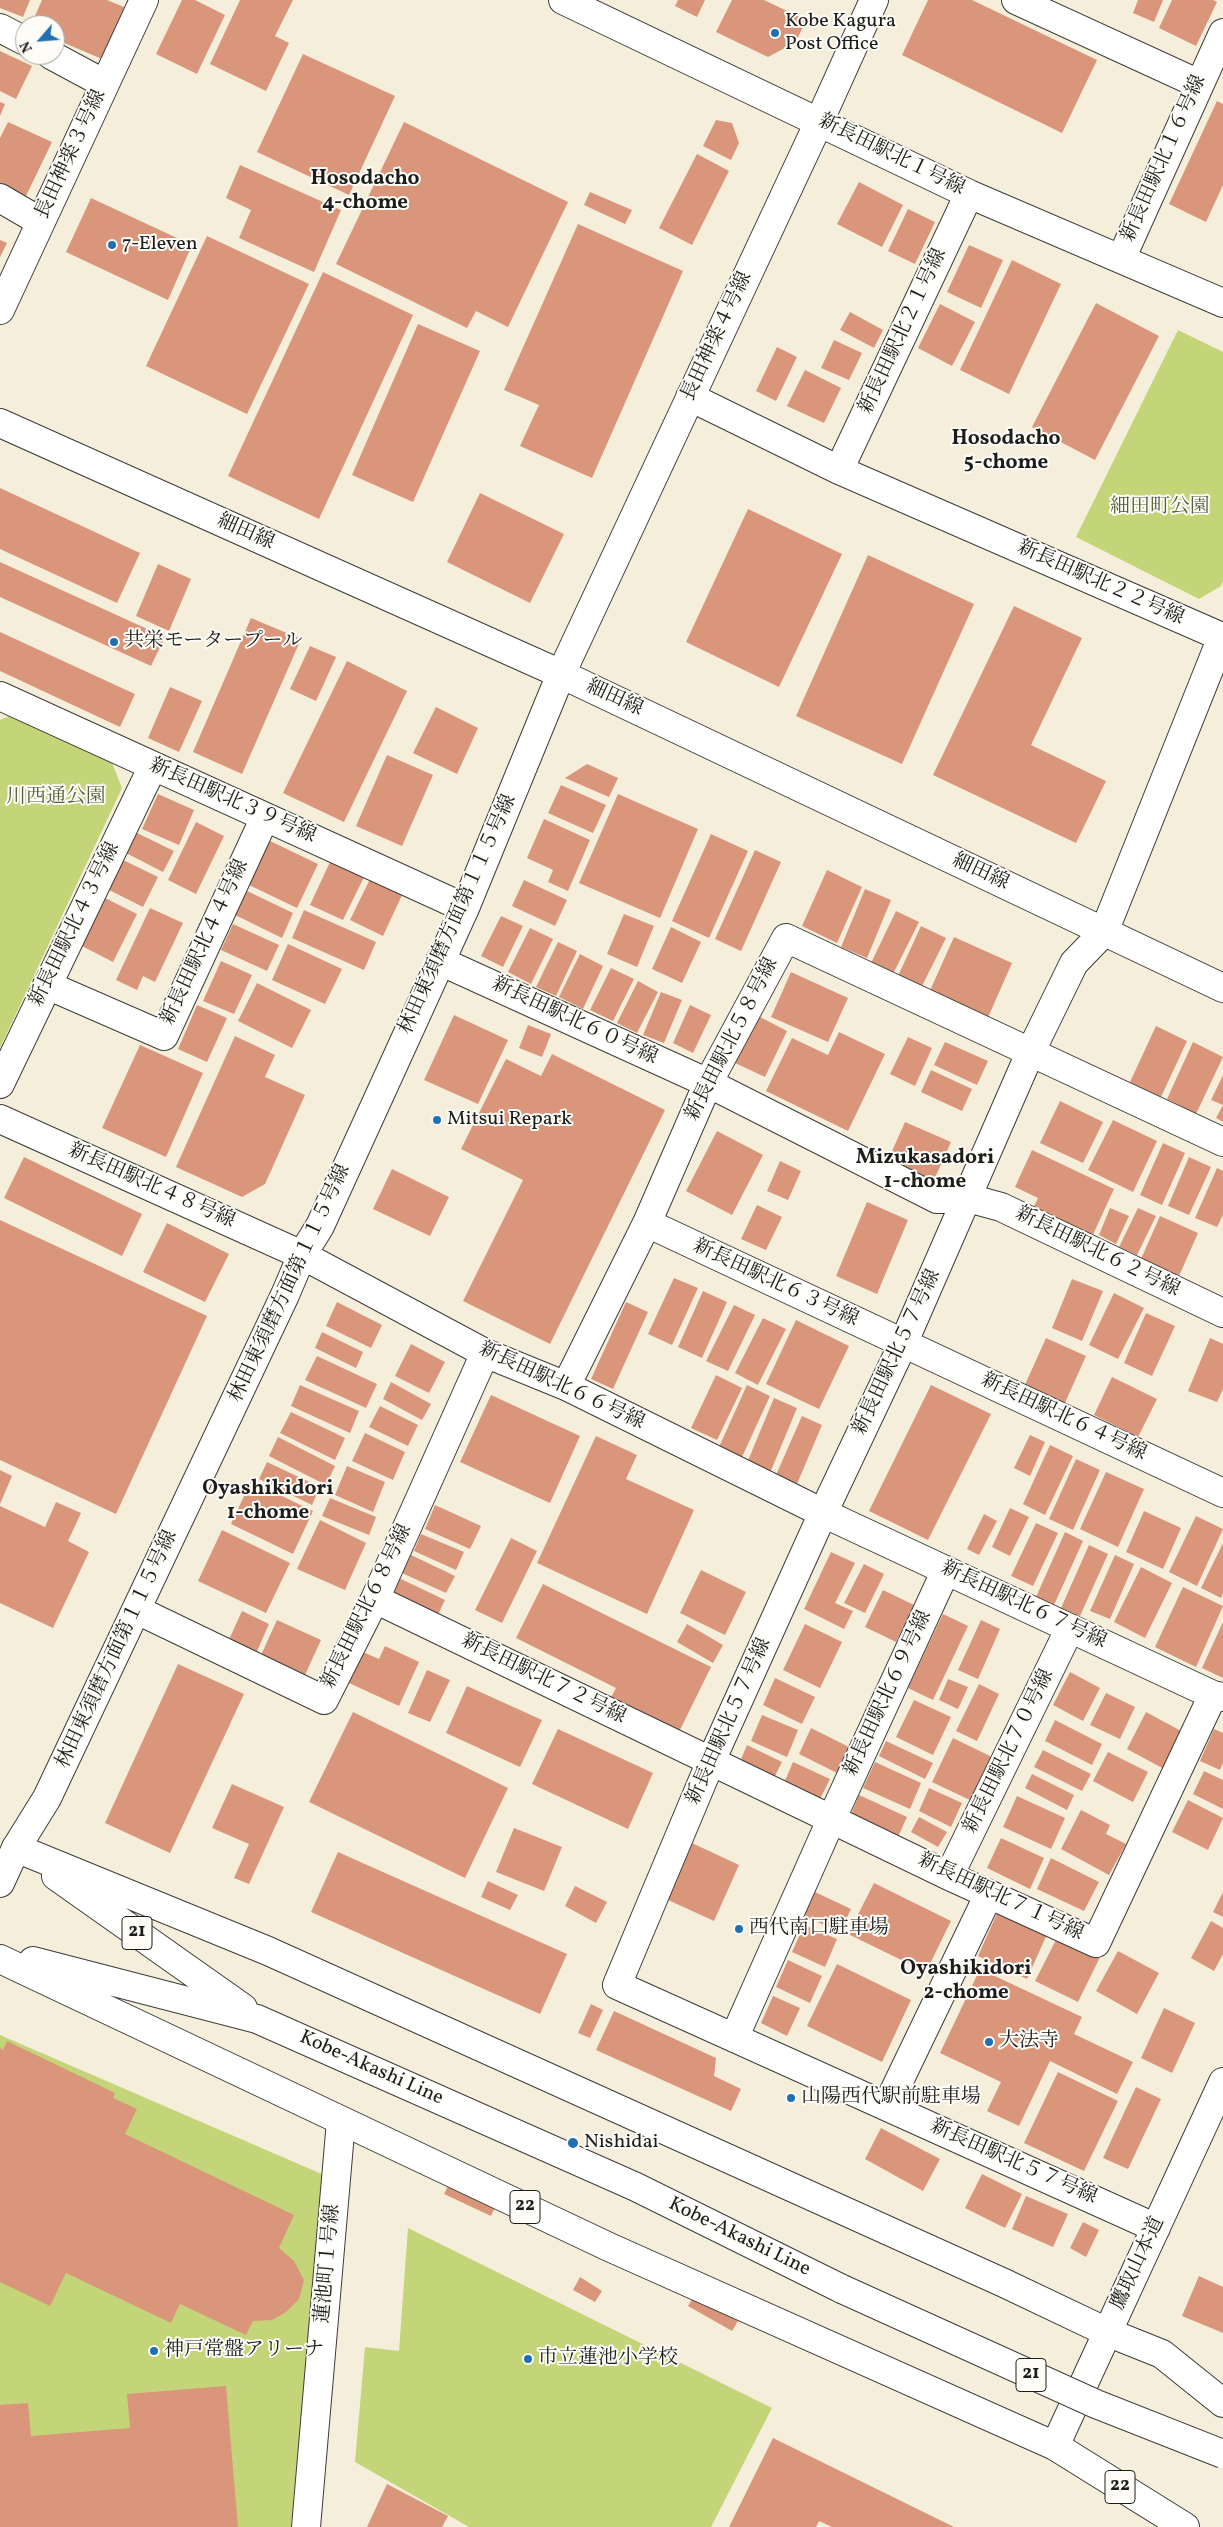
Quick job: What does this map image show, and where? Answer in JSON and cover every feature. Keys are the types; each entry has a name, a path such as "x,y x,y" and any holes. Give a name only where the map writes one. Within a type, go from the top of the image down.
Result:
{"street":[{"name":"長田神楽３号線","path":"0,310 144,0"},
{"name":"新長田駅北１号線","path":"563,0 968,194 1223,303"},
{"name":"長田神楽４号線","path":"562,674 820,122 874,0"},
{"path":"1016,0 1199,84"},
{"path":"0,28 15,36"},
{"name":"新長田駅北１６号線","path":"1121,259 1223,32"},
{"path":"65,63 105,84"},
{"name":"新長田駅北２１号線","path":"838,470 968,194"},
{"path":"0,198 41,222"},
{"name":"新長田駅北２２号線","path":"690,397 838,470 1223,636 1104,932"},
{"name":"細田線","path":"0,423 562,674 1223,988"},
{"name":"林田東須磨方面第１１５号線","path":"0,1883 8,1844 47,1798 285,1295 302,1255 320,1226 465,908 562,674"},
{"name":"新長田駅北３９号線","path":"0,696 465,908"},
{"name":"新長田駅北４３号線","path":"0,1084 153,766"},
{"name":"新長田駅北４４号線","path":"47,985 164,1036 265,817"},
{"name":"新長田駅北５７号線","path":"1104,932 1074,963 1030,1053 903,1344 823,1513 711,1761 617,1985 735,2036 1156,2228"},
{"name":"新長田駅北５８号線","path":"566,1386 647,1223 708,1083 786,938 1030,1053"},
{"name":"新長田駅北６０号線","path":"440,961 708,1083 937,1199 968,1198"},
{"path":"1030,1053 1223,1142"},
{"name":"新長田駅北４８号線","path":"0,1119 302,1255"},
{"name":"新長田駅北６２号線","path":"968,1198 1001,1207 1223,1313"},
{"name":"新長田駅北６３号線","path":"647,1223 903,1344"},
{"name":"新長田駅北６６号線","path":"302,1255 485,1353 566,1386 823,1513"},
{"name":"新長田駅北６４号線","path":"903,1344 1223,1493"},
{"name":"新長田駅北６８号線","path":"137,1610 324,1700 375,1599 485,1353"},
{"name":"新長田駅北６７号線","path":"823,1513 1218,1696"},
{"name":"新長田駅北６９号線","path":"735,2036 832,1818 946,1570"},
{"name":"新長田駅北７２号線","path":"375,1599 711,1761"},
{"name":"新長田駅北７０号線","path":"949,1876 1070,1628"},
{"name":"新長田駅北７１号線","path":"711,1761 949,1876 1096,1943 1218,1696"},
{"path":"8,1844 268,1951 986,2275 1107,2332 1162,2354 1223,2403"},
{"name":"Kobe-Akashi Line","path":"8,1844 257,2018"},
{"path":"887,2106 989,1894"},
{"name":"Kobe-Akashi Line","path":"0,1953 257,2018 636,2187 842,2288 1096,2404 1223,2454"},
{"name":"22","path":"0,1959 618,2251 1055,2446 1185,2527"},
{"name":"鷹取山本道","path":"1055,2446 1221,2090"},
{"name":"蓮池町１号線","path":"306,2527 341,2121"}],"green space":[{"name":"細田町公園","path":"1178,330 1223,352 1223,581 1221,586 1199,599 1076,537"},
{"name":"川西通公園","path":"12,715 112,763 122,788 0,1048 0,720"},
{"name":"神戸常盤アリーナ","path":"0,2035 324,2175 291,2527 0,2527"},
{"path":"408,2228 772,2408 711,2527 469,2527 355,2462 365,2347 399,2351"}],"building":[{"path":"0,0 30,0 24,15 18,15 0,8"},
{"path":"42,0 107,0 124,7 102,59 65,43 65,15 35,15"},
{"path":"182,0 195,0 225,15 197,74 156,54"},
{"path":"240,0 293,0 275,36 289,43 266,91 210,64"},
{"path":"678,0 705,0 697,17 675,6"},
{"path":"732,0 764,0 806,20 796,42 768,57 716,32"},
{"path":"928,0 972,0 1097,60 1062,133 902,55"},
{"path":"1138,0 1163,0 1154,22 1133,13"},
{"path":"1172,0 1213,0 1217,2 1196,46 1159,28"},
{"path":"0,51 15,58 15,65 32,66 16,99 0,91"},
{"path":"303,54 395,96 349,195 257,152"},
{"path":"1217,101 1223,104 1223,185 1206,222 1169,204"},
{"path":"0,102 5,104 0,116"},
{"path":"716,120 732,123 739,143 731,160 703,146"},
{"path":"8,122 52,142 26,196 0,184 0,138"},
{"path":"404,122 568,202 508,327 476,311 467,328 336,264"},
{"path":"697,154 729,171 692,245 659,228"},
{"path":"240,165 341,210 314,272 239,238 251,210 226,198"},
{"path":"859,182 903,205 882,247 837,224"},
{"path":"590,192 632,210 625,224 584,205"},
{"path":"91,198 192,245 168,300 66,252"},
{"path":"908,209 935,222 915,264 888,251"},
{"path":"578,224 683,271 592,478 520,446 539,405 504,390"},
{"path":"207,236 309,284 247,414 146,366"},
{"path":"0,240 7,243 0,257"},
{"path":"969,245 1003,260 981,308 947,292"},
{"path":"1012,260 1061,284 1009,394 960,370"},
{"path":"323,272 413,315 319,519 228,476"},
{"path":"1096,303 1159,336 1095,460 1032,427"},
{"path":"940,304 975,322 952,366 918,348"},
{"path":"850,312 883,330 874,348 840,330"},
{"path":"418,324 480,351 413,502 352,475"},
{"path":"834,340 862,353 849,380 821,368"},
{"path":"777,347 797,357 776,401 756,391"},
{"path":"805,370 841,388 824,423 787,406"},
{"path":"0,488 140,553 117,603 0,549"},
{"path":"480,493 564,534 530,603 447,562"},
{"path":"748,509 842,554 779,687 686,642"},
{"path":"868,555 974,604 902,764 796,716"},
{"path":"0,562 165,637 151,666 0,597"},
{"path":"158,564 191,579 169,631 136,616"},
{"path":"1014,606 1082,638 1031,745 1106,781 1076,843 933,775"},
{"path":"251,618 301,639 242,774 193,752"},
{"path":"0,632 135,694 120,727 0,671"},
{"path":"310,646 336,657 316,701 290,689"},
{"path":"347,661 407,691 344,822 283,793"},
{"path":"170,687 202,701 179,752 148,738"},
{"path":"436,707 478,728 457,774 413,753"},
{"path":"387,755 433,775 402,846 356,826"},
{"path":"587,764 618,778 609,797 565,778"},
{"path":"561,785 606,805 593,833 548,813"},
{"path":"158,794 194,810 179,845 142,829"},
{"path":"618,794 698,829 660,918 579,883"},
{"path":"544,819 590,840 568,891 548,882 553,870 527,858"},
{"path":"196,822 224,836 196,894 168,880"},
{"path":"137,833 174,851 163,872 126,853"},
{"path":"711,834 748,851 709,938 672,921"},
{"path":"270,841 318,864 297,908 249,885"},
{"path":"755,850 781,862 741,951 715,939"},
{"path":"121,859 158,877 143,907 107,889"},
{"path":"330,862 364,877 343,920 310,905"},
{"path":"827,870 862,887 837,943 802,926"},
{"path":"371,877 403,893 383,936 350,920"},
{"path":"524,880 567,900 555,926 512,906"},
{"path":"865,889 891,900 867,958 841,947"},
{"path":"245,890 293,913 282,938 233,914"},
{"path":"103,897 137,914 113,962 80,945"},
{"path":"150,908 183,923 155,982 143,976 137,990 116,980"},
{"path":"304,910 376,942 364,970 292,938"},
{"path":"896,911 919,922 893,974 871,963"},
{"path":"624,914 654,926 637,967 607,954"},
{"path":"501,916 523,926 503,967 481,956"},
{"path":"233,924 279,945 267,971 221,950"},
{"path":"921,926 946,938 921,988 898,976"},
{"path":"671,927 701,942 682,983 652,969"},
{"path":"530,928 553,939 531,984 508,972"},
{"path":"954,937 1012,963 986,1022 928,995"},
{"path":"558,942 577,951 556,996 536,987"},
{"path":"288,944 342,969 325,1004 272,980"},
{"path":"580,954 603,966 583,1009 559,997"},
{"path":"221,961 252,975 234,1014 203,1001"},
{"path":"611,968 634,979 613,1021 590,1010"},
{"path":"791,972 848,998 828,1042 771,1017"},
{"path":"638,981 658,992 637,1033 617,1023"},
{"path":"257,983 311,1010 292,1048 238,1021"},
{"path":"661,992 682,1000 664,1043 643,1035"},
{"path":"197,1005 227,1018 207,1062 178,1049"},
{"path":"690,1005 711,1015 693,1053 673,1043"},
{"path":"454,1015 508,1040 478,1104 424,1080"},
{"path":"758,1016 787,1031 765,1077 735,1063"},
{"path":"528,1025 551,1034 542,1057 519,1048"},
{"path":"1156,1026 1187,1041 1161,1097 1130,1082"},
{"path":"839,1032 885,1054 848,1131 766,1091 792,1038 828,1055"},
{"path":"235,1036 275,1055 265,1077 305,1095 265,1184 242,1197 176,1167"},
{"path":"908,1037 932,1048 915,1086 890,1074"},
{"path":"945,1042 988,1061 977,1085 934,1065"},
{"path":"1193,1042 1223,1057 1196,1114 1167,1099"},
{"path":"140,1045 203,1073 166,1157 102,1128"},
{"path":"552,1054 665,1110 550,1344 463,1301 523,1180 461,1149 506,1059 541,1076"},
{"path":"931,1070 972,1089 962,1111 921,1092"},
{"path":"1223,1075 1223,1105 1211,1100"},
{"path":"1060,1101 1103,1122 1083,1163 1040,1143"},
{"path":"1223,1105 1223,1122 1216,1118"},
{"path":"1113,1120 1157,1141 1133,1192 1088,1170"},
{"path":"905,1122 951,1142 934,1180 888,1160"},
{"path":"717,1131 763,1155 732,1215 686,1191"},
{"path":"1163,1143 1185,1153 1162,1205 1140,1195"},
{"path":"1032,1150 1114,1189 1091,1239 1032,1211 1038,1198 1015,1187"},
{"path":"24,1157 142,1214 122,1256 4,1198"},
{"path":"1189,1157 1211,1167 1189,1215 1168,1206"},
{"path":"780,1161 801,1171 788,1200 767,1191"},
{"path":"1217,1168 1223,1171 1223,1215 1217,1227 1195,1218"},
{"path":"392,1169 449,1197 430,1236 373,1209"},
{"path":"867,1202 908,1220 877,1294 836,1276"},
{"path":"757,1205 782,1217 766,1250 741,1239"},
{"path":"1110,1208 1129,1216 1116,1244 1099,1235"},
{"path":"1138,1208 1156,1216 1137,1255 1119,1247"},
{"path":"1160,1216 1198,1233 1179,1276 1141,1259"},
{"path":"0,1220 207,1316 116,1514 0,1460"},
{"path":"167,1223 229,1254 205,1302 143,1272"},
{"path":"674,1278 698,1288 672,1345 648,1334"},
{"path":"1072,1279 1103,1291 1082,1341 1052,1328"},
{"path":"703,1291 727,1302 702,1358 678,1347"},
{"path":"1114,1293 1144,1308 1118,1359 1089,1345"},
{"path":"337,1302 382,1325 371,1348 326,1326"},
{"path":"626,1302 648,1312 613,1389 591,1379"},
{"path":"734,1305 755,1315 728,1371 706,1361"},
{"path":"1146,1313 1175,1326 1152,1376 1124,1363"},
{"path":"763,1318 786,1329 758,1385 735,1373"},
{"path":"796,1320 849,1346 819,1409 766,1384"},
{"path":"322,1332 363,1352 356,1368 315,1348"},
{"path":"1046,1338 1086,1356 1064,1405 1024,1387"},
{"path":"1210,1338 1223,1344 1223,1389 1217,1402 1188,1391"},
{"path":"411,1344 445,1362 429,1393 395,1376"},
{"path":"317,1356 377,1384 366,1408 305,1380"},
{"path":"716,1375 742,1388 717,1440 691,1428"},
{"path":"1112,1377 1157,1399 1138,1437 1094,1415"},
{"path":"391,1382 431,1404 422,1420 383,1399"},
{"path":"300,1385 359,1411 350,1433 291,1406"},
{"path":"747,1385 770,1396 742,1457 719,1447"},
{"path":"931,1385 991,1414 928,1540 869,1511"},
{"path":"491,1395 580,1436 550,1503 460,1462"},
{"path":"774,1398 797,1408 770,1473 747,1463"},
{"path":"380,1406 418,1425 408,1446 369,1427"},
{"path":"291,1412 345,1438 335,1460 280,1433"},
{"path":"802,1416 822,1425 797,1484 776,1475"},
{"path":"365,1433 405,1452 393,1480 352,1461"},
{"path":"1030,1435 1045,1442 1030,1476 1014,1468"},
{"path":"596,1436 637,1455 626,1479 694,1510 647,1614 537,1563"},
{"path":"278,1437 335,1466 326,1485 269,1456"},
{"path":"1050,1445 1073,1456 1045,1515 1023,1504"},
{"path":"1076,1459 1100,1470 1073,1530 1049,1519"},
{"path":"267,1462 320,1487 312,1505 259,1479"},
{"path":"347,1466 385,1482 373,1512 335,1495"},
{"path":"0,1470 12,1476 0,1504"},
{"path":"1106,1472 1144,1489 1118,1547 1080,1529"},
{"path":"251,1481 313,1511 293,1554 231,1524"},
{"path":"330,1498 376,1517 369,1535 322,1516"},
{"path":"56,1502 81,1513 68,1541 89,1552 53,1628 0,1603 0,1506 45,1527"},
{"path":"435,1505 481,1526 470,1549 425,1529"},
{"path":"1010,1508 1029,1517 1010,1556 992,1547"},
{"path":"1144,1511 1181,1528 1163,1569 1126,1552"},
{"path":"984,1514 997,1521 979,1555 967,1549"},
{"path":"1196,1516 1223,1529 1197,1586 1169,1572"},
{"path":"320,1520 366,1543 345,1590 297,1569"},
{"path":"1036,1523 1058,1533 1033,1586 1011,1576"},
{"path":"222,1530 290,1563 266,1613 198,1581"},
{"path":"1065,1532 1083,1541 1054,1605 1036,1597"},
{"path":"421,1534 464,1552 456,1570 414,1551"},
{"path":"511,1538 537,1551 502,1623 475,1610"},
{"path":"1223,1543 1223,1593 1221,1598 1201,1588"},
{"path":"1089,1545 1108,1554 1080,1616 1061,1608"},
{"path":"831,1552 855,1563 835,1603 853,1611 844,1629 804,1609"},
{"path":"411,1555 455,1576 446,1593 402,1573"},
{"path":"1115,1555 1134,1564 1110,1619 1090,1611"},
{"path":"864,1564 884,1574 865,1613 844,1603"},
{"path":"1141,1567 1172,1583 1145,1638 1114,1622"},
{"path":"701,1570 746,1592 725,1635 680,1613"},
{"path":"399,1578 445,1600 435,1621 389,1598"},
{"path":"543,1584 711,1667 676,1738 608,1703 616,1688 516,1638"},
{"path":"1183,1587 1223,1606 1196,1667 1155,1647"},
{"path":"883,1590 914,1605 896,1642 865,1627"},
{"path":"242,1611 269,1624 255,1656 227,1644"},
{"path":"943,1614 968,1626 933,1700 908,1688"},
{"path":"277,1620 321,1640 305,1675 261,1655"},
{"path":"981,1620 1000,1629 978,1679 958,1670"},
{"path":"1223,1622 1223,1678 1202,1668"},
{"path":"687,1624 723,1645 713,1663 677,1642"},
{"path":"805,1624 842,1642 820,1688 783,1670"},
{"path":"385,1646 419,1662 399,1706 349,1683 363,1652 379,1659"},
{"path":"178,1664 244,1694 170,1853 105,1823"},
{"path":"427,1670 450,1680 430,1722 408,1713"},
{"path":"1070,1672 1100,1688 1083,1721 1053,1705"},
{"path":"775,1678 815,1697 802,1724 763,1705"},
{"path":"948,1679 968,1687 958,1709 939,1700"},
{"path":"979,1684 999,1694 977,1741 956,1731"},
{"path":"467,1686 542,1720 520,1767 446,1733"},
{"path":"1106,1693 1135,1707 1120,1739 1090,1725"},
{"path":"914,1700 951,1717 933,1755 896,1737"},
{"path":"353,1712 508,1788 465,1878 309,1802"},
{"path":"1146,1712 1183,1732 1164,1769 1127,1749"},
{"path":"762,1715 798,1730 787,1757 751,1741"},
{"path":"1055,1720 1102,1744 1092,1765 1045,1741"},
{"path":"811,1728 849,1747 837,1773 799,1754"},
{"path":"558,1729 653,1773 628,1829 532,1784"},
{"path":"1214,1729 1223,1733 1223,1763 1220,1770 1200,1761"},
{"path":"953,1738 992,1757 972,1801 932,1782"},
{"path":"886,1741 933,1763 925,1779 879,1756"},
{"path":"747,1745 782,1762 773,1780 739,1764"},
{"path":"1043,1750 1091,1774 1082,1791 1034,1767"},
{"path":"1108,1752 1148,1772 1133,1802 1093,1781"},
{"path":"793,1762 830,1779 820,1799 784,1783"},
{"path":"875,1762 921,1783 910,1809 863,1788"},
{"path":"1204,1771 1223,1780 1223,1809 1193,1794"},
{"path":"1032,1774 1074,1795 1067,1810 1025,1788"},
{"path":"232,1784 284,1807 249,1884 234,1878 249,1844 212,1828"},
{"path":"929,1788 962,1803 951,1827 919,1811"},
{"path":"859,1795 907,1817 897,1839 850,1817"},
{"path":"1017,1796 1065,1818 1051,1849 1003,1827"},
{"path":"1188,1800 1223,1818 1208,1850 1172,1832"},
{"path":"1081,1810 1110,1825 1106,1834 1126,1844 1109,1875 1061,1849"},
{"path":"919,1817 947,1832 938,1847 911,1832"},
{"path":"514,1828 562,1847 544,1891 496,1872"},
{"path":"1001,1838 1044,1858 1030,1889 987,1868"},
{"path":"692,1843 739,1865 714,1921 666,1899"},
{"path":"338,1852 567,1954 540,2014 311,1912"},
{"path":"1051,1858 1099,1882 1084,1911 1037,1889"},
{"path":"488,1881 518,1895 510,1910 481,1897"},
{"path":"874,1883 951,1921 926,1972 848,1934"},
{"path":"575,1886 607,1902 596,1923 565,1906"},
{"path":"815,1892 851,1909 840,1932 804,1916"},
{"path":"1223,1892 1223,1917 1213,1912"},
{"path":"999,1909 1048,1932 1027,1979 978,1956"},
{"path":"1211,1921 1223,1928 1223,1954 1214,1971 1191,1958"},
{"path":"804,1925 837,1939 825,1967 792,1952"},
{"path":"1059,1934 1101,1955 1078,2002 1035,1981"},
{"path":"1118,1951 1159,1973 1137,2014 1096,1991"},
{"path":"788,1960 822,1976 810,2003 776,1987"},
{"path":"837,1964 911,2000 882,2062 807,2026"},
{"path":"980,1969 1082,2017 1074,2034 1133,2062 1117,2094 1050,2061 1019,2126 987,2111 1001,2082 940,2053"},
{"path":"773,1996 800,2008 787,2036 761,2023"},
{"path":"591,2004 603,2010 590,2038 578,2033"},
{"path":"1164,2008 1195,2023 1172,2073 1141,2058"},
{"path":"614,2011 716,2058 714,2076 741,2089 731,2111 596,2050"},
{"path":"7,2041 115,2093 113,2098 137,2109 125,2134 294,2215 279,2248 294,2261 304,2280 299,2299 286,2312 272,2320 253,2321 246,2335 180,2304 171,2323 66,2273 50,2306 0,2282 0,2048 3,2050"},
{"path":"1058,2072 1118,2101 1084,2171 1024,2143"},
{"path":"1136,2087 1161,2099 1128,2169 1103,2158"},
{"path":"881,2128 940,2159 923,2191 865,2159"},
{"path":"982,2174 1022,2194 1005,2228 965,2208"},
{"path":"449,2184 496,2205 491,2216 444,2194"},
{"path":"1026,2196 1068,2214 1053,2247 1012,2229"},
{"path":"1083,2222 1099,2230 1086,2257 1070,2248"},
{"path":"1199,2276 1223,2287 1223,2333 1182,2316"},
{"path":"580,2277 602,2291 595,2302 573,2290"},
{"path":"694,2296 738,2321 732,2331 688,2306"},
{"path":"226,2386 238,2527 0,2527 0,2405 28,2403 31,2436 130,2428 127,2394"},
{"path":"773,2438 954,2527 832,2527 819,2521 816,2527 729,2527"},
{"path":"387,2484 448,2516 442,2527 367,2527"}],"place":[{"name":"Kobe Kagura Post Office","path":"775,33"},
{"name":"7-Eleven","path":"112,245"},
{"name":"共栄モータープール","path":"114,642"},
{"name":"Mitsui Repark","path":"437,1120"},
{"name":"西代南口駐車場","path":"739,1929"},
{"name":"大法寺","path":"989,2042"},
{"name":"山陽西代駅前駐車場","path":"791,2098"},
{"name":"Nishidai","path":"573,2143"},
{"name":"神戸常盤アリーナ","path":"154,2351"},
{"name":"市立蓮池小学校","path":"528,2359"}],"district":[{"name":"Hosodacho 4-chome","path":"365,192"},
{"name":"Hosodacho 5-chome","path":"1006,452"},
{"name":"Mizukasadori 1-chome","path":"925,1171"},
{"name":"Oyashikidori 1-chome","path":"268,1502"},
{"name":"Oyashikidori 2-chome","path":"966,1982"}]}
